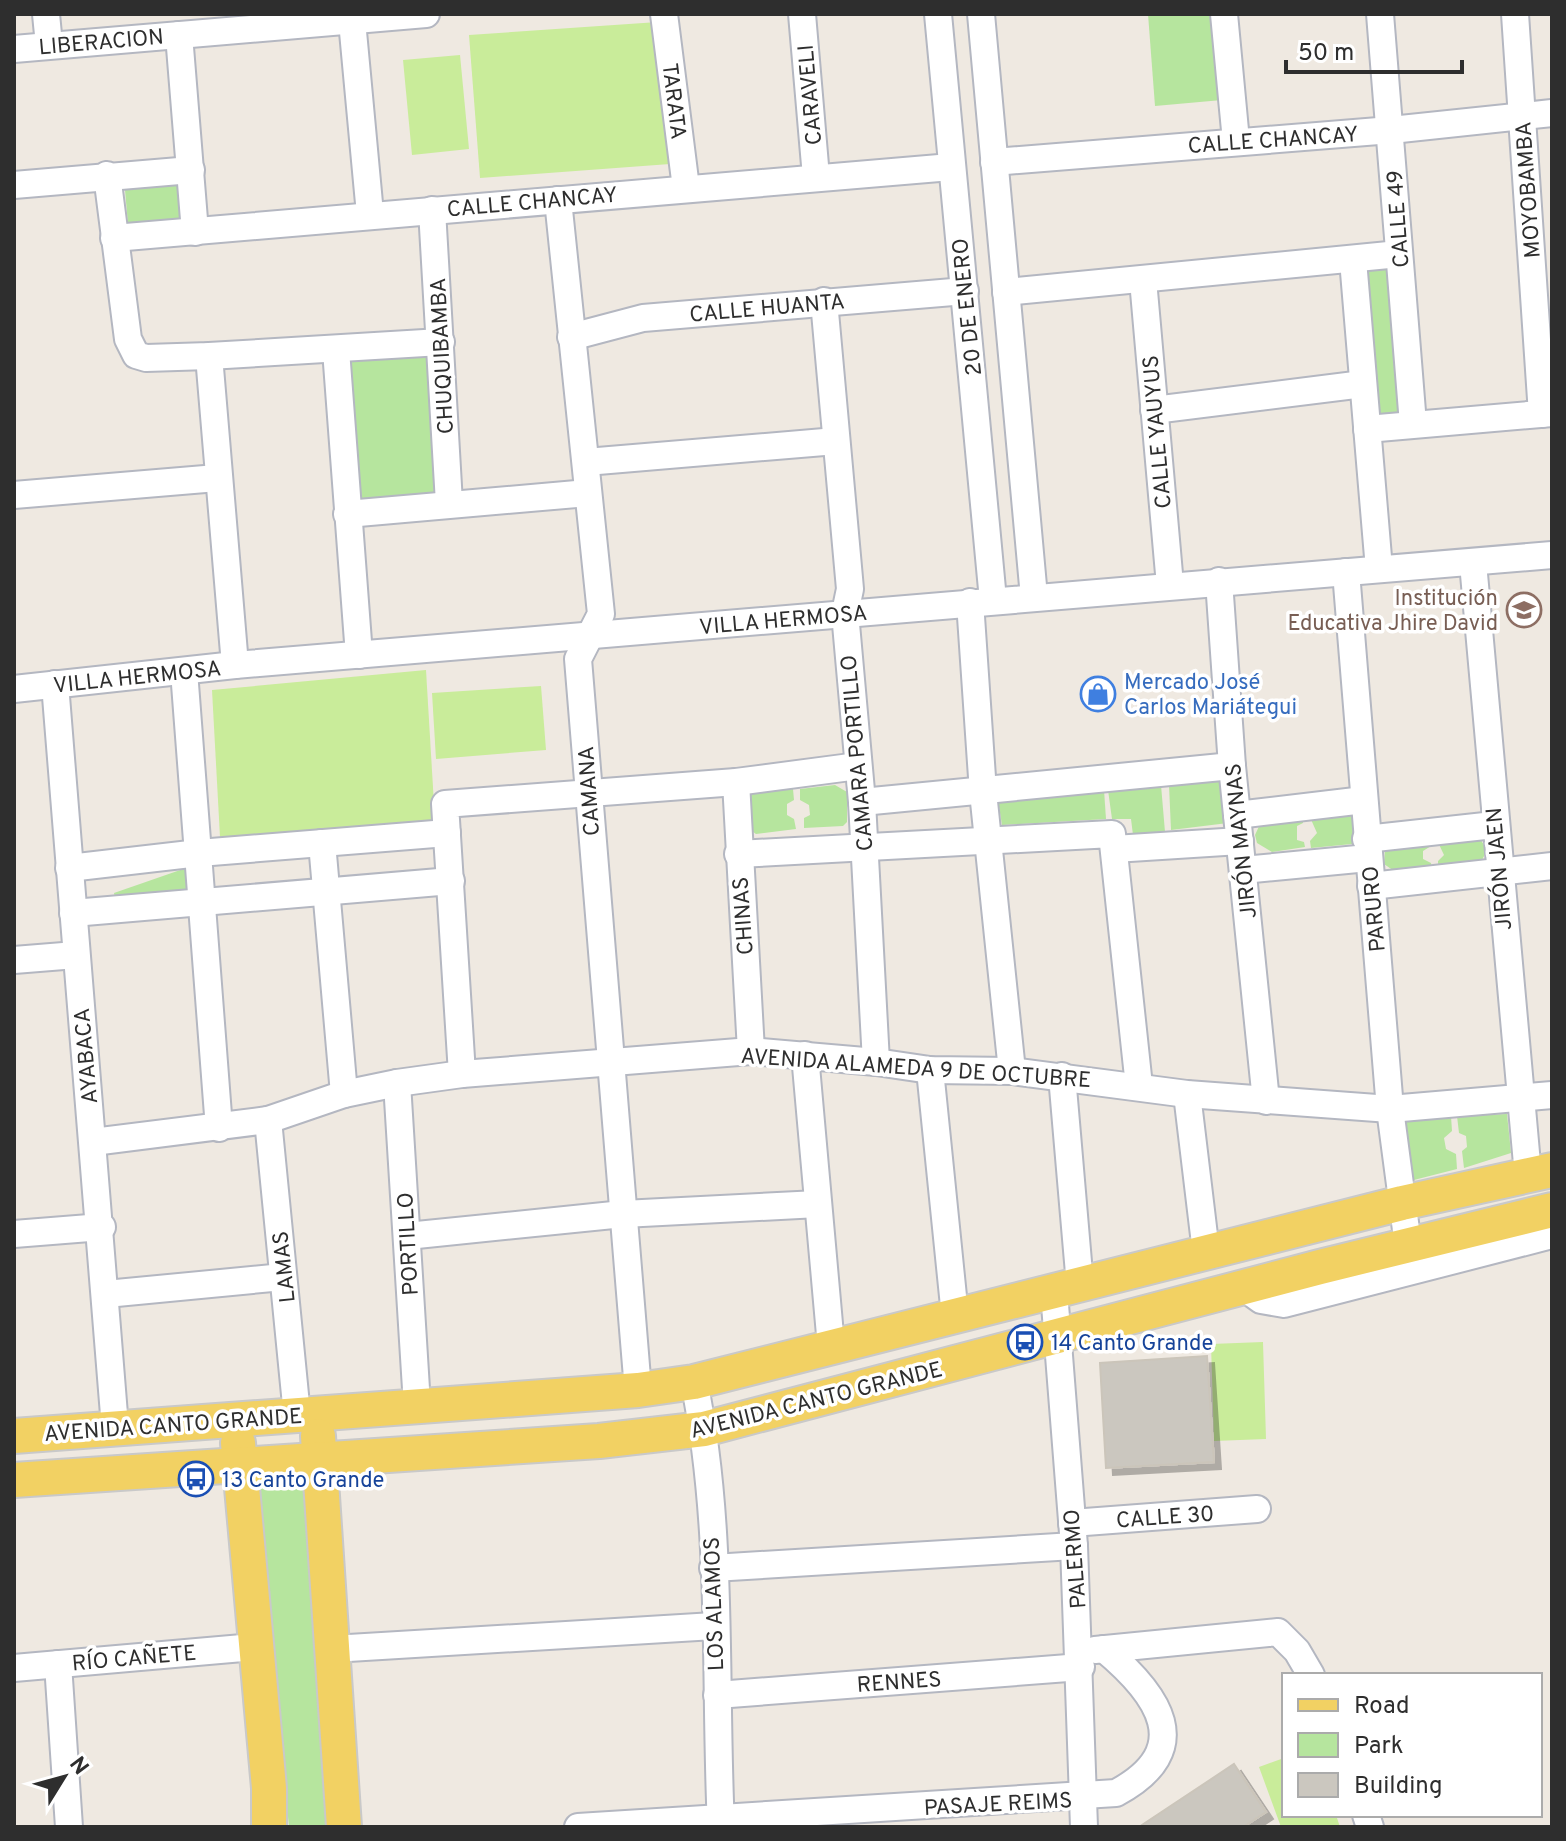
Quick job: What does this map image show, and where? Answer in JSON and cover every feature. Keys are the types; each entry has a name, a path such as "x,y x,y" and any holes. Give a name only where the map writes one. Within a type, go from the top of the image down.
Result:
{"main road":[{"name":"AVENIDA CANTO GRANDE","path":"14,1436 638,1390 694,1382 1402,1203 1540,1172"},
{"name":"AVENIDA CANTO GRANDE","path":"14,1480 599,1441 704,1429 1243,1287 1552,1210"},
{"path":"307,1414 319,1458 344,1827"},
{"path":"237,1419 254,1647 269,1788 269,1827"}],"street":[{"path":"46,14 49,45"},
{"name":"LIBERACION","path":"14,49 179,35 238,22 352,21 426,14"},
{"name":"TARATA","path":"664,14 686,188"},
{"name":"CARAVELI","path":"802,14 816,177"},
{"name":"20 DE ENERO","path":"938,14 965,291 982,601 983,792 1012,1071"},
{"name":"20 DE ENERO","path":"981,14 1034,597"},
{"path":"1224,14 1236,141"},
{"name":"CALLE 49","path":"1380,14 1413,424"},
{"name":"MOYOBAMBA","path":"1515,14 1522,116 1541,246 1547,413"},
{"path":"352,21 370,214"},
{"path":"179,35 195,232"},
{"name":"CALLE CHANCAY","path":"994,162 1391,130 1552,113"},
{"name":"CALLE CHANCAY","path":"114,238 951,167"},
{"path":"14,185 191,170"},
{"path":"107,175 128,339 136,355 146,358 209,356 441,342"},
{"name":"CAMANA","path":"558,200 601,614 578,659 638,1390"},
{"name":"CHUQUIBAMBA","path":"432,210 449,503"},
{"path":"1006,292 1399,254"},
{"path":"1353,260 1379,569"},
{"name":"CALLE YAUYUS","path":"1143,280 1170,585"},
{"name":"CALLE HUANTA","path":"571,337 643,318 965,291"},
{"name":"CAMARA PORTILLO","path":"824,301 850,589 845,613 862,802 876,1062"},
{"path":"336,350 359,655"},
{"path":"209,356 235,665"},
{"path":"1154,410 1363,384"},
{"path":"1367,429 1547,413"},
{"path":"586,462 836,441"},
{"path":"14,495 217,478"},
{"path":"347,514 588,493"},
{"name":"VILLA HERMOSA","path":"14,689 235,665 1552,555"},
{"name":"JIRÓN JAEN","path":"1473,563 1518,1098 1540,1172"},
{"name":"PARURO","path":"1346,572 1390,1109 1408,1245"},
{"name":"JIRÓN MAYNAS","path":"1219,581 1232,766 1266,1101"},
{"path":"184,671 219,1128"},
{"name":"AYABACA","path":"55,684 76,955 102,1227 115,1427"},
{"path":"462,1074 445,804 736,782 858,766"},
{"path":"862,802 1232,766"},
{"name":"CHINAS","path":"736,782 751,1051"},
{"path":"1114,849 1239,828 1364,800"},
{"path":"1243,870 1494,825"},
{"path":"69,868 199,853 447,833"},
{"path":"738,854 1112,834 1139,1086"},
{"path":"322,843 344,1094"},
{"path":"1371,886 1552,866"},
{"path":"73,913 451,881"},
{"path":"14,960 76,955"},
{"name":"AVENIDA ALAMEDA 9 DE OCTUBRE","path":"93,1142 268,1120 344,1094 462,1074 751,1051 930,1070 1012,1071 1187,1094 1390,1109 1552,1095"},
{"path":"805,1055 831,1346"},
{"path":"930,1070 955,1316"},
{"name":"PALERMO","path":"1062,1076 1067,1289 1058,1338 1073,1535 1088,1656 1084,1827"},
{"name":"PORTILLO","path":"397,1083 417,1405"},
{"path":"1187,1094 1206,1252"},
{"name":"LAMAS","path":"268,1120 283,1277 307,1414"},
{"path":"407,1236 623,1214 818,1204"},
{"path":"14,1234 102,1227"},
{"path":"1243,1287 1261,1300 1284,1304 1552,1235"},
{"path":"106,1294 283,1277"},
{"name":"LOS ALAMOS","path":"694,1382 704,1429 713,1568 721,1822"},
{"name":"CALLE 30","path":"713,1568 1073,1535 1257,1509"},
{"path":"332,1649 714,1626"},
{"name":"RENNES","path":"717,1695 1088,1656 1278,1632 1297,1651 1310,1673"},
{"name":"RÍO CAÑETE","path":"14,1668 254,1647"},
{"name":"PASAJE REIMS","path":"578,1827 721,1822 1084,1798 1116,1793 1136,1782 1153,1766 1162,1743 1161,1719 1147,1688 1088,1656"},
{"path":"58,1664 69,1827"}],"green space":[{"path":"1148,14 1217,14 1222,100 1155,106"},
{"path":"658,22 670,164 480,178 469,35"},
{"path":"460,55 469,149 412,155 403,60"},
{"path":"185,180 184,221 128,224 125,190 129,185"},
{"path":"1396,263 1408,412 1376,414 1364,266"},
{"path":"434,351 443,495 353,505 343,356"},
{"path":"426,670 435,821 220,837 212,690"},
{"path":"541,686 546,750 436,759 432,693"},
{"path":"1223,781 1228,823 1171,830 1169,785"},
{"path":"835,785 847,792 847,822 843,826 804,828 804,818 810,815 809,805 800,800 800,789"},
{"path":"1161,785 1165,832 1133,835 1131,819 1112,819 1108,790"},
{"path":"793,789 794,800 787,804 787,815 794,819 796,829 756,834 749,829 746,797 759,790"},
{"path":"1104,790 1106,819 1002,825 998,801"},
{"path":"1309,815 1354,815 1357,839 1352,844 1311,848 1310,841 1317,833"},
{"path":"1303,817 1303,823 1297,826 1297,840 1304,842 1305,847 1272,852 1257,843 1255,835 1261,822"},
{"path":"1479,837 1487,850 1481,862 1438,870 1438,861 1444,855 1436,838"},
{"path":"1431,838 1431,846 1423,851 1423,859 1431,863 1432,869 1397,873 1384,864 1385,849"},
{"path":"186,868 191,891 115,898 114,893"},
{"path":"1507,1114 1511,1153 1464,1168 1462,1151 1467,1147 1466,1136 1459,1133 1457,1116"},
{"path":"1451,1116 1452,1131 1444,1138 1446,1149 1456,1154 1457,1169 1410,1181 1403,1121"},
{"path":"1263,1342 1266,1439 1214,1441 1211,1344"},
{"path":"303,1467 328,1827 289,1827 255,1471"},
{"path":"1282,1759 1282,1817 1337,1817 1340,1827 1281,1827 1259,1767"}],"building":[{"path":"1207,1356 1214,1462 1106,1468 1100,1363"},
{"path":"1234,1764 1266,1812 1243,1827 1139,1827"}],"place":[{"name":"Institución Educativa Jhire David","path":"1524,610"},
{"name":"Mercado José Carlos Mariátegui","path":"1098,694"},
{"name":"14 Canto Grande","path":"1025,1342"},
{"name":"13 Canto Grande","path":"196,1479"}]}
